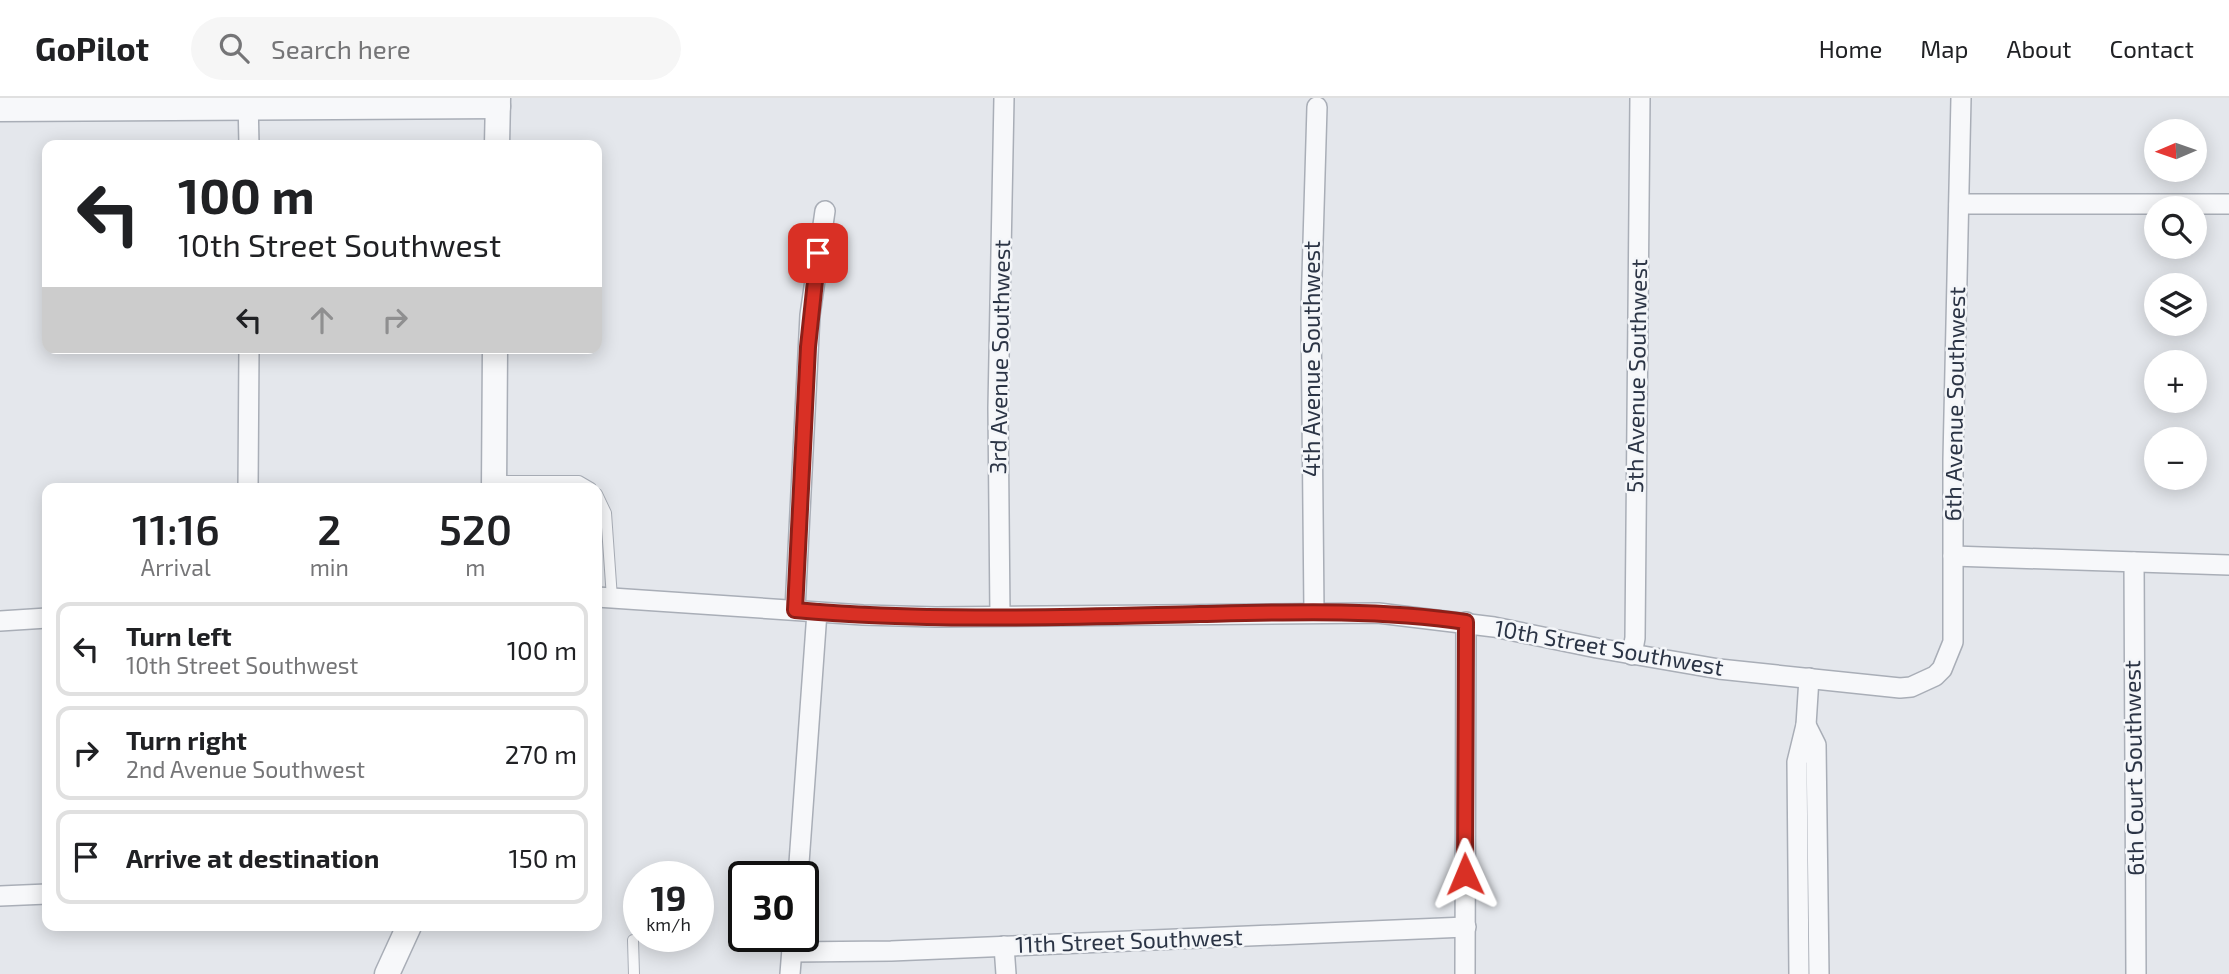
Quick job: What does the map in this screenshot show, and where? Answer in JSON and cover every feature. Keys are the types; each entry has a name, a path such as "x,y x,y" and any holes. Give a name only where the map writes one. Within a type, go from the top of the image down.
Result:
{"street":[{"name":"3rd Avenue Southwest","path":"1000,616 998,408 1004,98"},
{"name":"5th Avenue Southwest","path":"1632,654 1635,638 1640,98"},
{"name":"6th Avenue Southwest","path":"1908,687 1936,676 1951,650 1961,98"},
{"path":"0,109 248,103 359,105 498,102 497,140"},
{"path":"248,103 249,140"},
{"name":"4th Avenue Southwest","path":"1314,612 1311,310 1317,107"},
{"path":"1959,204 2229,204"},
{"path":"795,610 809,326 825,211"},
{"path":"248,483 249,354"},
{"path":"494,483 495,354"},
{"path":"1953,556 2229,565"},
{"name":"6th Court Southwest","path":"2134,562 2136,974"},
{"name":"10th Street Southwest","path":"605,597 923,617 1378,613 1466,622 1632,654 1857,685 1908,687"},
{"path":"798,861 817,612"},
{"path":"0,621 42,618"},
{"path":"1465,974 1466,622"},
{"path":"1799,974 1797,762 1806,724 1809,678"},
{"path":"1806,724 1816,745 1819,974"},
{"path":"0,895 42,894"},
{"name":"11th Street Southwest","path":"819,944 1004,946 1466,927"},
{"path":"387,974 407,931"},
{"path":"1004,946 1006,974"},
{"path":"790,974 791,952"}],"lane":[{"path":"536,483 582,483"},
{"path":"602,505 606,513 605,597"},
{"path":"633,952 634,974"}],"route":[{"path":"818,253 808,347 795,610 936,617 1378,613 1466,622 1465,874"}]}
